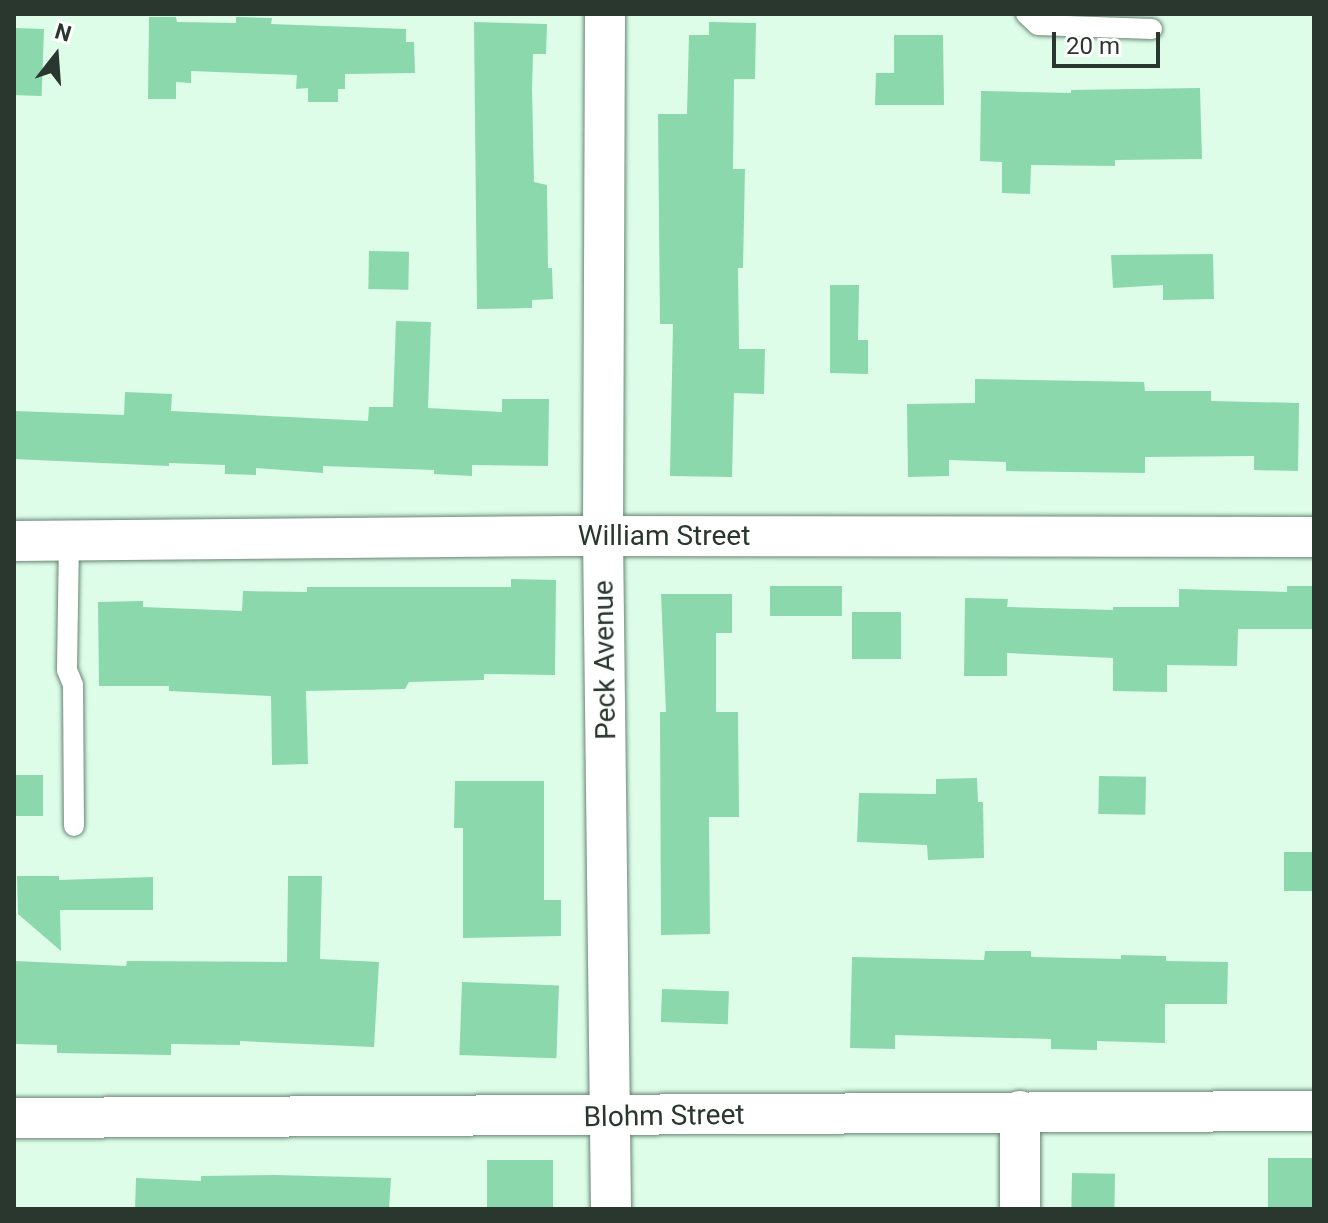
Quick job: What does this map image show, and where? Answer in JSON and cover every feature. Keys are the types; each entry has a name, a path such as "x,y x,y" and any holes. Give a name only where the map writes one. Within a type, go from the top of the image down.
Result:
{"street":[{"name":"Peck Avenue","path":"605,14 603,536 611,1209"},
{"name":"William Street","path":"14,541 603,536 1314,537"},
{"path":"1020,1111 1020,1209"},
{"name":"Blohm Street","path":"14,1118 1314,1111"}],"lane":[{"path":"1026,14 1038,25 1152,29"},
{"path":"69,541 67,670 73,685 74,826"}],"building":[{"path":"149,17 176,17 177,22 236,23 236,17 272,18 271,24 406,29 406,42 414,42 415,73 345,74 345,89 338,89 338,102 308,102 308,88 296,89 297,75 191,71 191,83 176,82 176,99 148,99"},
{"path":"474,22 547,24 546,54 533,54 534,182 547,185 548,268 552,268 553,299 532,300 532,308 477,309"},
{"path":"709,22 756,23 755,79 734,79 733,169 745,169 743,268 738,268 739,349 765,349 764,394 734,393 732,477 670,476 673,324 660,324 658,114 687,114 689,35 709,35"},
{"path":"14,28 44,29 42,96 14,95"},
{"path":"894,35 943,35 944,105 875,105 876,73 894,73"},
{"path":"1200,88 1202,159 1115,160 1115,166 1031,165 1030,194 1002,193 1002,162 980,161 981,91 1071,93 1071,90"},
{"path":"369,251 409,252 408,290 368,289"},
{"path":"1213,254 1214,299 1163,300 1163,285 1113,288 1111,255"},
{"path":"830,285 859,285 858,340 868,340 868,374 830,373"},
{"path":"396,321 431,322 428,408 502,412 502,399 549,399 548,466 472,465 472,476 434,474 434,470 323,466 323,473 256,468 256,475 225,474 225,465 169,463 169,466 14,459 14,411 124,415 125,392 172,394 171,411 368,421 369,407 393,407"},
{"path":"975,379 1144,382 1145,391 1211,391 1211,401 1299,403 1298,471 1254,470 1254,456 1145,457 1145,473 1006,471 1006,462 949,460 949,476 908,477 907,404 975,403"},
{"path":"511,579 556,580 555,675 484,674 484,680 409,682 405,689 306,691 308,764 272,765 271,696 169,691 169,686 99,686 98,602 143,601 143,607 242,611 243,591 307,592 307,587 511,587"},
{"path":"770,586 842,586 842,616 770,616"},
{"path":"1287,586 1314,586 1314,629 1238,629 1237,666 1167,665 1167,692 1113,691 1113,658 1007,653 1007,676 964,676 965,598 1008,599 1007,607 1113,610 1113,607 1179,607 1179,589 1287,592"},
{"path":"661,594 732,594 732,633 716,633 716,712 738,712 739,817 709,817 710,934 661,935 660,712 666,712"},
{"path":"852,612 901,612 901,659 852,659"},
{"path":"14,775 43,775 43,816 14,816"},
{"path":"1099,776 1146,777 1145,815 1098,814"},
{"path":"977,778 978,802 983,802 984,858 928,860 927,845 857,842 859,793 936,794 936,779"},
{"path":"455,781 544,781 544,900 561,900 561,936 463,938 463,828 454,828"},
{"path":"1284,852 1314,852 1314,891 1284,891"},
{"path":"17,876 59,876 59,880 153,877 153,910 60,910 61,951 18,914"},
{"path":"288,876 322,876 320,959 379,962 374,1047 240,1041 240,1045 171,1044 171,1055 57,1053 57,1045 14,1044 14,961 126,966 127,961 287,962"},
{"path":"985,951 1031,951 1031,957 1121,959 1121,955 1166,956 1166,961 1228,962 1227,1004 1165,1004 1165,1043 1097,1041 1097,1050 1051,1049 1051,1039 895,1035 895,1049 850,1048 852,957 984,960"},
{"path":"462,982 559,985 556,1058 459,1055"},
{"path":"662,989 729,991 728,1024 661,1022"},
{"path":"1268,1158 1314,1158 1314,1209 1268,1209"},
{"path":"487,1160 553,1160 553,1208 487,1208"},
{"path":"1072,1173 1115,1174 1114,1209 1071,1209"},
{"path":"201,1176 391,1178 389,1209 135,1209 136,1178 201,1181"}]}
